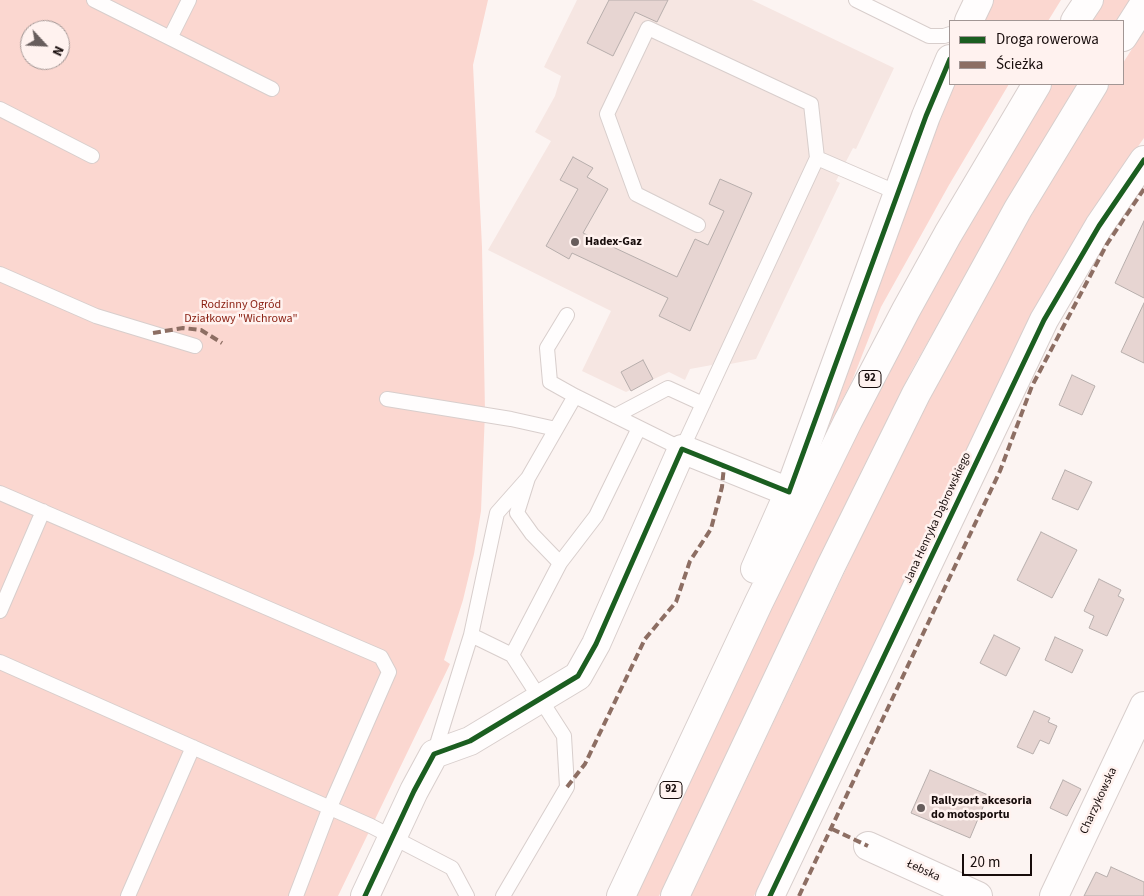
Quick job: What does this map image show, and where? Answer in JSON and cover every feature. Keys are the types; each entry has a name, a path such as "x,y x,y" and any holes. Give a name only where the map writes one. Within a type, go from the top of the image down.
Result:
{"street":[{"path":"969,20 979,0"},
{"path":"1076,20 1089,0"},
{"path":"1124,35 1144,4"},
{"path":"722,683 746,588 789,492 932,101 949,61"},
{"name":"92","path":"621,896 790,536 906,310 969,197 1036,85"},
{"path":"674,896 835,558 916,394 1018,210 1093,85"},
{"name":"Jana Henryka Dąbrowskiego","path":"770,896 1044,320 1099,226 1144,160"},
{"path":"365,896 414,791 434,754 470,741 578,676 596,644 682,449 789,492"},
{"name":"Charzykowska","path":"1054,896 1144,706"},
{"name":"Łebska","path":"868,846 978,896"}],"lane":[{"path":"94,0 272,89"},
{"path":"170,38 189,0"},
{"path":"856,0 929,36 949,34"},
{"path":"566,315 547,348 550,382 682,449 817,158 810,104 648,28 607,114 636,194 698,225"},
{"path":"0,109 92,156"},
{"path":"817,158 898,193"},
{"path":"0,274 96,316 195,346"},
{"path":"615,416 668,388 703,404"},
{"path":"434,754 470,635 497,513 528,478 575,396"},
{"path":"387,399 511,419 556,429"},
{"path":"512,655 560,563 596,516 639,428"},
{"path":"528,478 517,513 532,534 560,563"},
{"path":"0,493 381,657 388,672 330,807 296,896"},
{"path":"0,611 43,511"},
{"path":"470,635 512,655 564,736 567,787 503,896"},
{"path":"0,662 330,807 393,837 452,868 467,896"},
{"path":"128,896 193,747"}],"shaded area":[{"name":"Hadex-Gaz","path":"577,0 752,0 894,68 856,149 853,148 836,181 840,183 756,359 728,366 715,360 712,365 690,369 685,380 669,372 626,392 582,371 611,311 488,250 551,141 535,132 555,96 561,76 544,67"}],"green space":[{"name":"Rodzinny Ogród Działkowy \"Wichrowa\"","path":"0,0 488,0 473,65 482,247 485,412 481,511 474,554 463,600 444,660 450,664 338,896 0,896"},
{"path":"988,0 1061,0 1049,20 977,20"},
{"path":"1104,0 1130,0 1117,20 1092,20"},
{"path":"1144,30 1144,138 1090,214 1035,311 754,896 691,896 876,506 933,392 1017,239 1109,85 1124,85 1124,61"},
{"path":"950,85 1008,85 949,185 881,307 852,381 823,438"},
{"path":"1051,85 1076,85 1024,172 912,370 820,556 659,896 635,896 803,542 903,344 967,228"}],"building":[{"path":"609,0 668,0 657,22 635,12 613,56 587,43"},
{"name":"Hadex-Gaz","path":"573,157 593,168 587,177 608,189 583,233 677,277 695,239 708,245 724,211 709,204 720,179 752,193 690,331 659,316 668,298 572,253 569,259 546,246 578,189 560,180"},
{"path":"1144,221 1144,298 1115,283"},
{"path":"1144,303 1144,363 1121,352"},
{"path":"643,360 653,379 631,391 621,372"},
{"path":"1072,375 1095,386 1082,415 1059,405"},
{"path":"1065,470 1092,482 1078,510 1052,499"},
{"path":"1041,532 1077,550 1052,598 1017,580"},
{"path":"1099,579 1121,590 1118,596 1124,599 1107,636 1089,628 1094,616 1084,611"},
{"path":"994,635 1020,648 1006,676 980,663"},
{"path":"1055,637 1083,650 1072,673 1045,660"},
{"path":"1034,711 1050,718 1048,722 1057,726 1049,744 1040,740 1033,754 1017,747"},
{"path":"930,770 988,795 970,838 911,813"},
{"path":"1063,780 1081,789 1067,816 1050,808"},
{"path":"1111,867 1144,882 1144,896 1084,896 1096,872 1107,877"}],"marked path":[{"path":"799,896 1000,471 1032,386 1107,244 1144,189"},
{"path":"153,333 183,328 201,330 222,343"},
{"path":"567,787 585,764 645,639 676,602 690,561 711,529 722,487 724,466"},
{"path":"832,829 868,846"}],"cycle path":[{"path":"365,896 414,791 434,754 470,741 578,676 596,644 682,449 789,492 926,116 949,61"},
{"path":"770,896 1044,320 1099,226 1144,160"}],"place":[{"name":"Hadex-Gaz","path":"575,242"},
{"name":"Rallysort akcesoria do motosportu","path":"921,808"}]}
